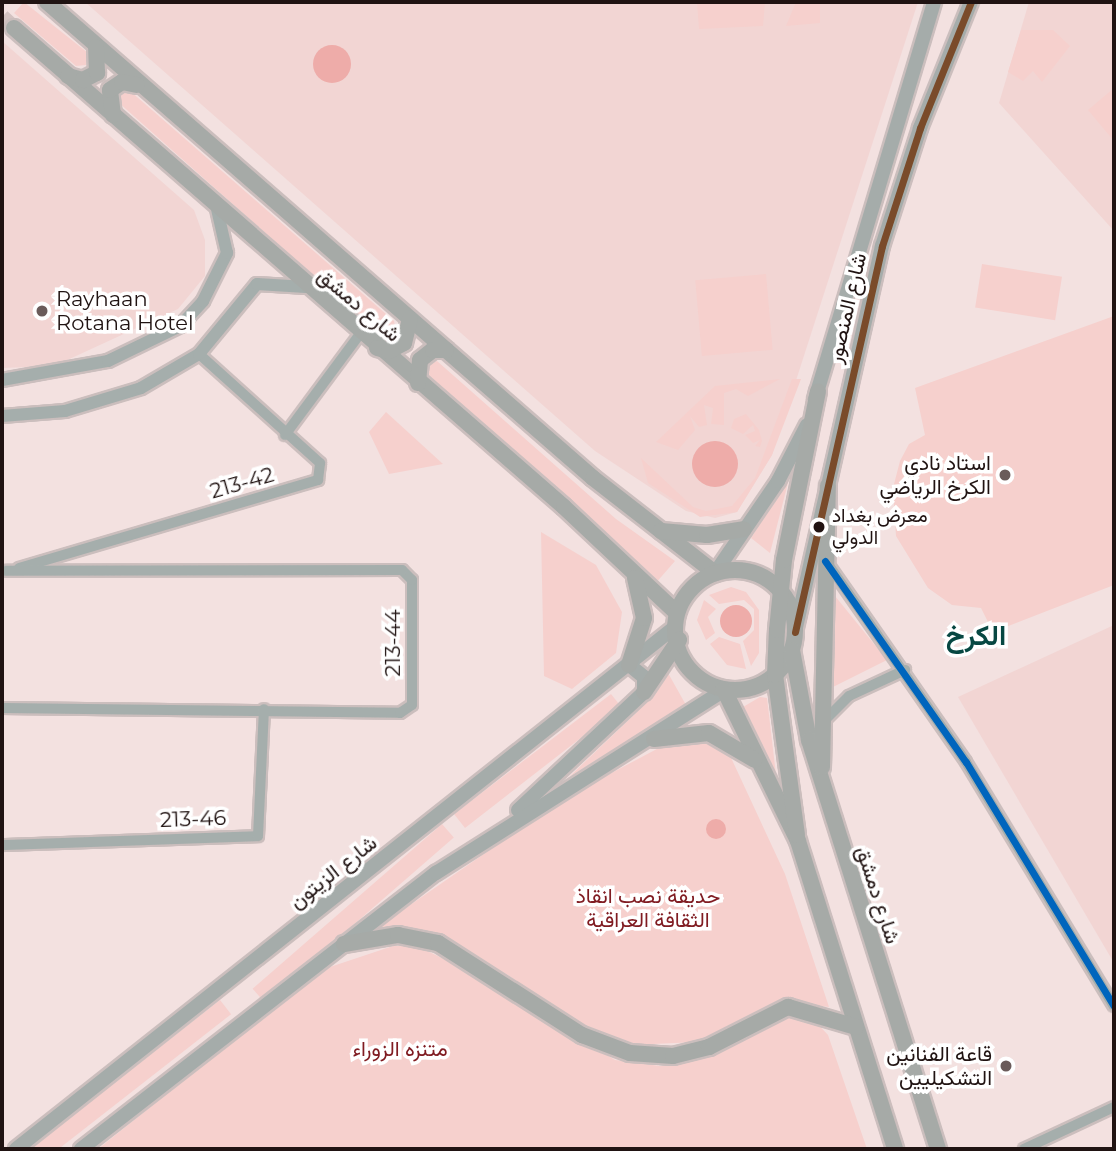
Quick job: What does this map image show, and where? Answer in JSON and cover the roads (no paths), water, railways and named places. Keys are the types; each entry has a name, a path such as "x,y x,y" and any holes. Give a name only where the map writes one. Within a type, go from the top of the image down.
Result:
{"main road":[{"name":"شارع دمشق","path":"47,2 139,87 446,350 659,530 715,573"},
{"name":"شارع المنصور","path":"715,573 802,438 934,2"},
{"name":"شارع المنصور","path":"795,632 882,246 920,128 971,2"},
{"name":"شارع دمشق","path":"15,28 217,209 633,573 676,620"},
{"path":"68,76 83,80 97,74 96,47"},
{"path":"117,120 107,103 110,90 125,82 139,87"},
{"path":"377,348 389,351 404,343 410,319"},
{"path":"418,383 421,360 433,350 446,350"},
{"path":"818,391 780,590 775,676 798,841 895,1149"},
{"path":"822,783 821,726 828,485"},
{"path":"659,530 707,536 744,528"},
{"path":"81,1149 344,944 501,826 644,692 677,646 693,586 692,556"},
{"path":"752,572 780,590 795,632 792,650 775,676 752,688 724,690 694,675 677,646 676,620 693,586 715,573 752,572"},
{"path":"633,573 644,618 629,666 644,677 644,692"},
{"name":"شارع الزيتون","path":"16,1149 629,666 676,620"},
{"name":"شارع دمشق","path":"792,650 822,783 938,1149"},
{"path":"501,826 654,739 724,690"},
{"path":"724,690 756,761 798,841"},
{"path":"654,739 709,733 756,761"},
{"path":"344,944 398,935 438,943 582,1035 630,1053 673,1056 709,1047 788,1007 856,1027"}],"street":[{"path":"2,380 108,361 180,326 203,301 227,253 217,209"},
{"path":"2,416 102,402 170,374 199,354 257,284 306,287"},
{"path":"285,435 360,334"},
{"name":"213-42","path":"4,571 318,480 320,463 285,435 199,354"},
{"path":"825,561 905,670 1114,1006"},
{"name":"213-44","path":"2,708 407,711 409,573 4,571"},
{"path":"821,726 849,696 905,670"},
{"name":"213-46","path":"2,845 258,836 264,709"},
{"path":"1024,1149 1114,1107"}],"tunnel":[{"path":"2,17 14,28"}],"place":[{"name":"Rayhaan Rotana Hotel","path":"42,311"},
{"name":"استاد نادي الكرخ الرياضي","path":"1005,475"},
{"name":"معرض بغداد الدولي","path":"819,527"},
{"name":"قاعة الفنانين التشكيليين","path":"1006,1066"}],"district":[{"name":"الكرخ","path":"976,635"}],"park label":[{"name":"حديقة نصب انقاذ الثقافة العراقية","path":"648,908"},
{"name":"متنزه الزوراء","path":"400,1049"}]}
